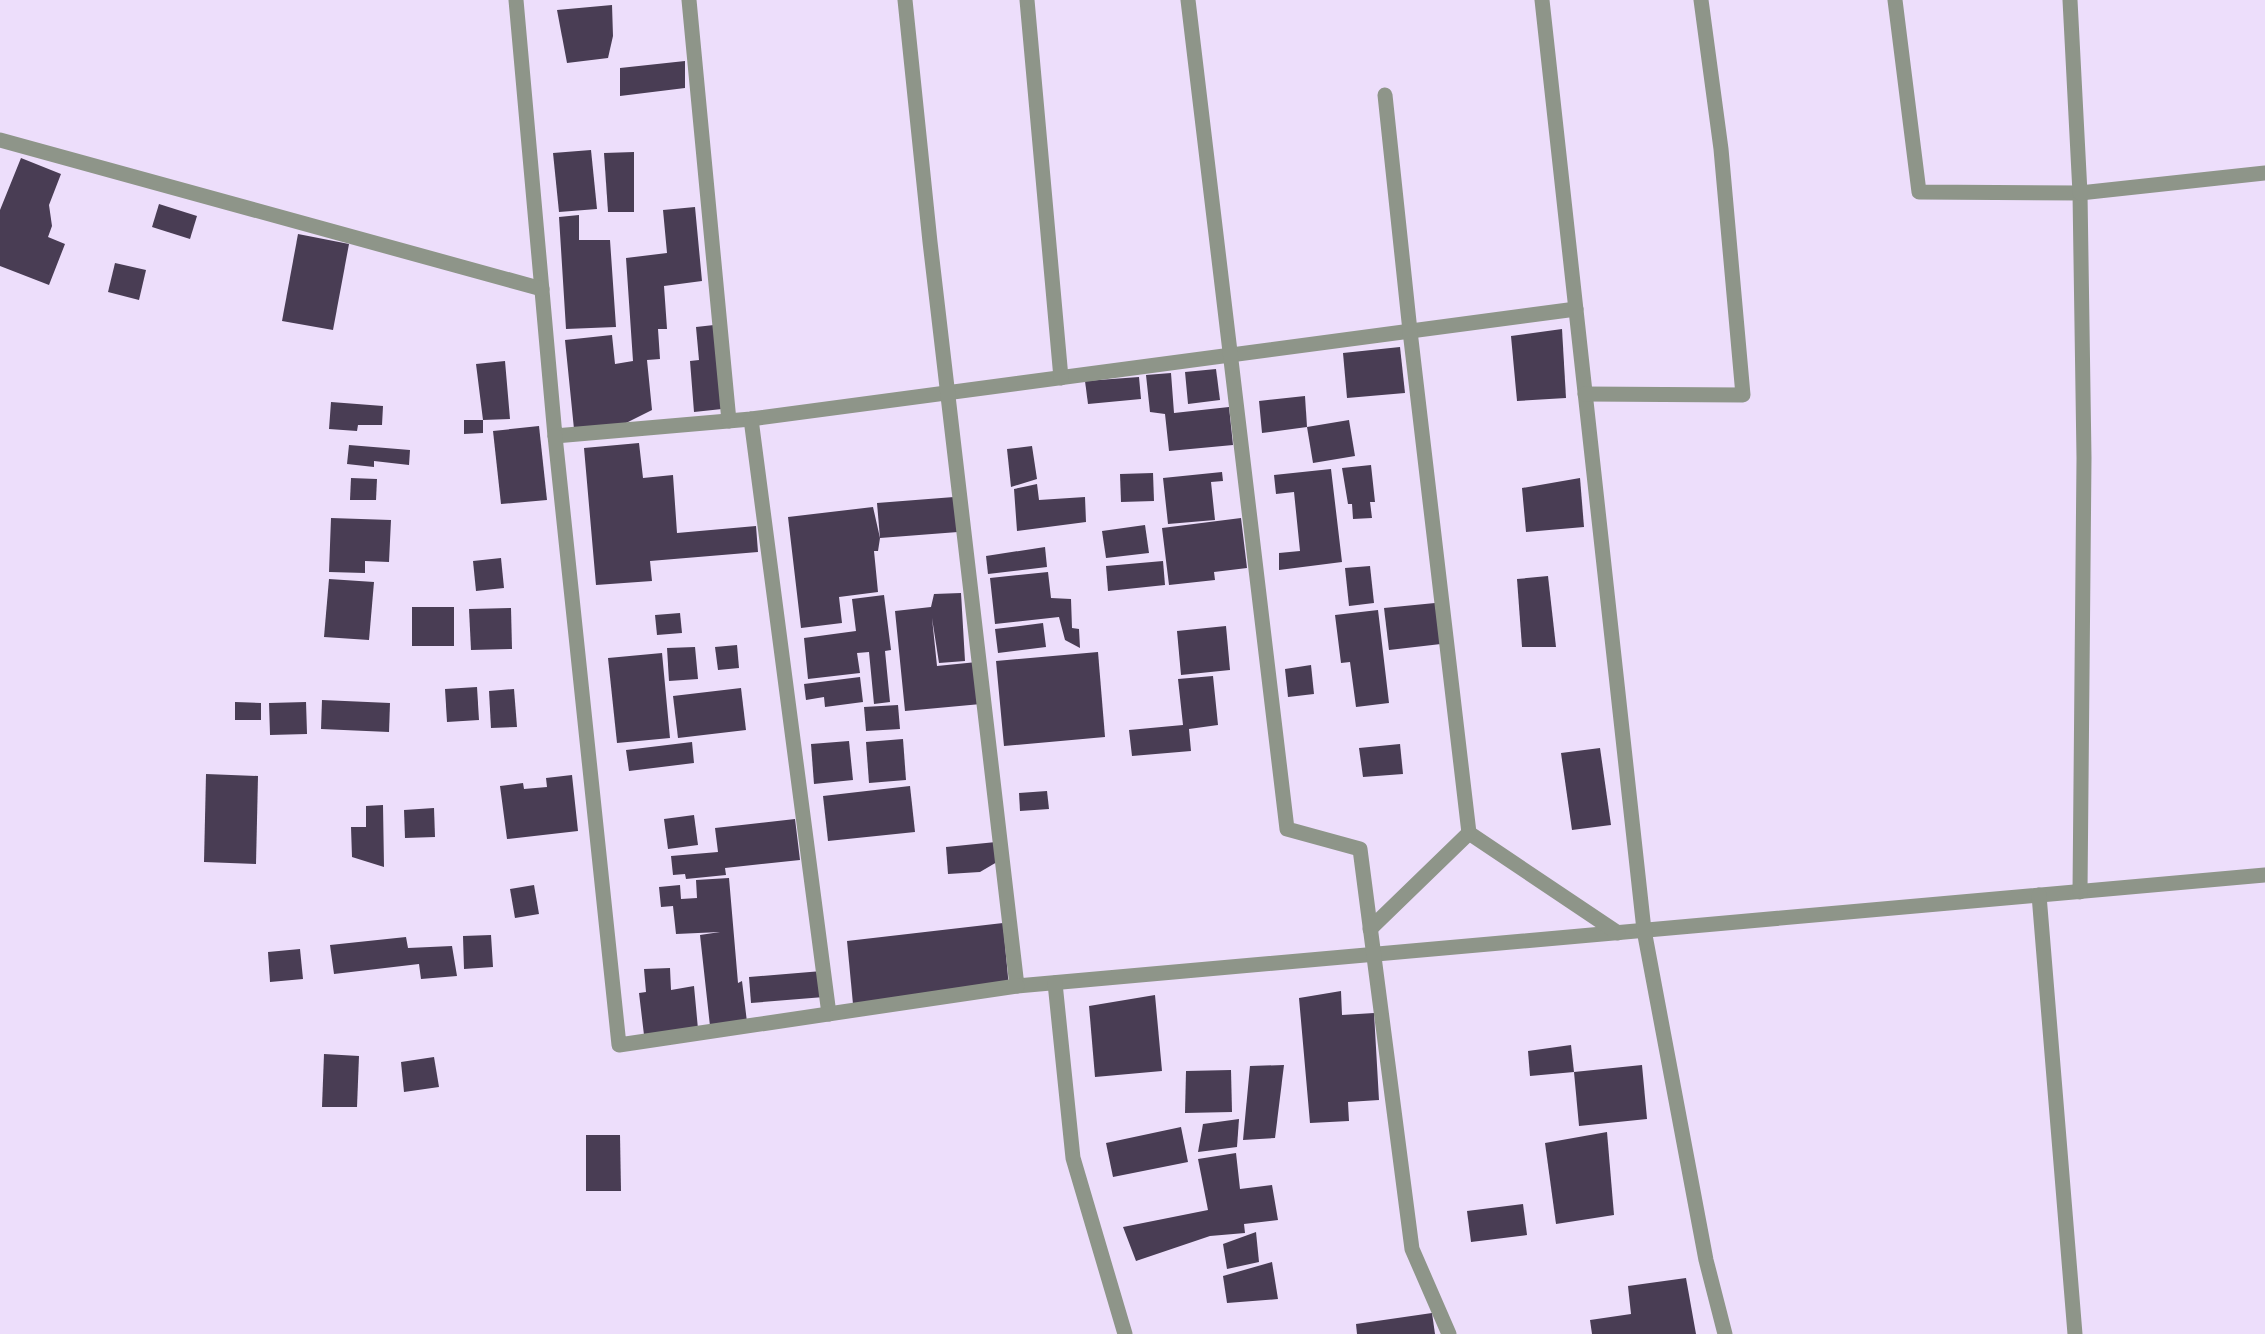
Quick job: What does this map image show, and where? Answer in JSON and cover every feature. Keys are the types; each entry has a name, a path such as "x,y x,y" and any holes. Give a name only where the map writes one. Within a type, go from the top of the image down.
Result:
{"street":[{"path":"516,0 555,436 619,1045 1055,983 2265,875"},
{"path":"689,0 729,421"},
{"path":"905,0 1017,987"},
{"path":"1027,0 1060,378"},
{"path":"1188,0 1287,829 1360,849 1412,1250 1449,1334"},
{"path":"1542,0 1644,930 1706,1260 1725,1334"},
{"path":"1586,394 1743,395 1721,149 1701,0"},
{"path":"1895,0 1919,192 2080,193 2265,172"},
{"path":"2070,0 2080,193 2084,470 2080,891"},
{"path":"1385,95 1468,833 1618,933"},
{"path":"0,140 542,289"},
{"path":"555,436 751,419 1576,309"},
{"path":"751,419 829,1014"},
{"path":"1370,929 1468,833"},
{"path":"2039,895 2075,1334"},
{"path":"1055,983 1073,1158 1125,1334"}],"building":[{"path":"612,5 613,36 608,58 567,63 557,10"},
{"path":"685,61 685,88 620,96 620,68"},
{"path":"591,150 597,209 559,212 553,153"},
{"path":"634,152 634,212 608,212 604,153"},
{"path":"21,158 61,174 49,205 52,226 48,237 65,244 49,285 0,266 0,210"},
{"path":"159,204 197,216 190,239 152,227"},
{"path":"695,207 702,281 664,286 667,329 658,329 660,359 647,360 652,410 624,424 574,429 565,340 612,335 615,364 633,361 626,258 667,253 663,210"},
{"path":"579,215 579,240 610,240 616,327 566,329 559,217"},
{"path":"298,234 349,244 333,330 282,321"},
{"path":"115,263 146,270 139,300 108,292"},
{"path":"714,325 722,409 694,412 690,361 699,360 696,327"},
{"path":"1562,329 1566,398 1517,401 1511,336"},
{"path":"1400,347 1405,393 1347,398 1343,353"},
{"path":"505,361 510,419 483,420 476,364"},
{"path":"1216,369 1220,400 1188,404 1185,372"},
{"path":"1171,373 1174,413 1229,407 1233,445 1169,451 1165,414 1150,412 1146,375"},
{"path":"1139,377 1141,399 1088,404 1085,381"},
{"path":"1305,396 1307,427 1262,433 1259,401"},
{"path":"331,402 383,406 382,425 358,425 357,431 329,429"},
{"path":"464,420 483,420 483,433 464,434"},
{"path":"1349,420 1355,456 1313,463 1307,427"},
{"path":"539,426 547,500 501,504 493,431"},
{"path":"639,443 643,478 673,475 677,533 756,526 758,552 650,561 652,581 596,585 584,448"},
{"path":"349,445 410,450 409,465 374,461 374,467 347,464"},
{"path":"1032,446 1037,479 1011,487 1007,449"},
{"path":"1371,465 1375,502 1370,502 1372,518 1353,519 1352,504 1348,504 1342,468"},
{"path":"1331,469 1342,562 1279,570 1279,553 1300,551 1294,492 1276,494 1274,475"},
{"path":"1222,472 1223,481 1211,482 1215,520 1168,524 1163,478"},
{"path":"1153,473 1154,501 1121,502 1120,474"},
{"path":"351,478 377,479 376,500 350,500"},
{"path":"1580,478 1584,527 1526,532 1522,488"},
{"path":"1037,484 1039,500 1085,497 1086,522 1017,531 1014,489"},
{"path":"954,497 958,532 880,538 877,503"},
{"path":"873,507 880,538 878,551 874,551 878,592 839,597 842,623 801,628 788,517"},
{"path":"331,518 391,520 389,562 365,561 365,573 329,572"},
{"path":"1241,518 1247,568 1214,572 1215,580 1169,585 1162,528"},
{"path":"1145,525 1149,553 1106,558 1102,531"},
{"path":"1045,547 1047,567 988,574 986,556"},
{"path":"501,558 504,588 476,591 473,561"},
{"path":"1163,561 1165,585 1108,591 1106,566"},
{"path":"1370,566 1374,603 1349,606 1345,568"},
{"path":"1048,572 1051,598 1071,599 1072,628 1079,629 1080,648 1065,640 1059,617 995,624 990,578"},
{"path":"1548,576 1556,647 1522,647 1517,579"},
{"path":"329,579 374,582 369,640 324,637"},
{"path":"961,593 965,661 939,663 932,618 937,666 977,662 981,704 905,711 895,611 931,607 934,594"},
{"path":"884,595 891,650 885,651 890,702 874,704 869,652 857,653 860,673 808,679 804,638 856,631 852,599"},
{"path":"1435,603 1441,644 1389,650 1384,608"},
{"path":"412,607 454,607 454,646 412,646"},
{"path":"511,608 512,649 471,650 469,609"},
{"path":"1378,610 1389,703 1356,707 1350,662 1341,663 1335,615"},
{"path":"680,613 682,633 657,635 655,615"},
{"path":"1043,623 1046,647 998,653 995,629"},
{"path":"1226,626 1230,670 1181,675 1177,631"},
{"path":"737,645 739,668 718,670 715,647"},
{"path":"695,647 698,679 669,681 667,648"},
{"path":"1098,652 1105,737 1004,746 996,661"},
{"path":"662,653 670,738 617,743 608,658"},
{"path":"1311,665 1314,694 1288,697 1285,669"},
{"path":"1213,676 1218,725 1189,729 1191,751 1132,756 1129,730 1183,725 1178,679"},
{"path":"860,677 863,702 825,707 824,697 806,700 804,684"},
{"path":"477,687 479,720 447,722 445,689"},
{"path":"741,688 746,730 678,738 673,696"},
{"path":"514,689 517,727 491,728 489,691"},
{"path":"322,700 390,703 389,732 321,729"},
{"path":"235,702 261,703 261,720 235,720"},
{"path":"306,702 307,734 270,735 269,703"},
{"path":"898,705 900,729 866,731 864,707"},
{"path":"903,739 906,780 869,783 866,742"},
{"path":"849,741 853,780 814,784 811,744"},
{"path":"692,742 694,763 629,771 626,750"},
{"path":"1400,744 1403,774 1363,777 1359,748"},
{"path":"1600,748 1611,825 1572,830 1561,753"},
{"path":"206,774 258,776 256,864 204,862"},
{"path":"572,775 578,831 507,839 500,786 523,783 524,789 547,787 546,778"},
{"path":"910,786 915,832 828,841 823,796"},
{"path":"1047,791 1049,809 1020,811 1019,793"},
{"path":"383,805 384,867 352,857 351,827 366,827 366,806"},
{"path":"434,808 435,837 405,838 404,810"},
{"path":"694,815 698,845 668,849 664,819"},
{"path":"795,819 800,860 725,868 726,875 686,879 685,874 673,875 671,856 718,852 715,828"},
{"path":"996,842 997,862 980,872 948,874 946,847"},
{"path":"729,878 738,983 742,981 747,1022 710,1026 700,935 720,932 676,934 673,906 661,907 659,887 680,885 681,899 697,898 696,880"},
{"path":"534,885 539,914 515,918 510,889"},
{"path":"1003,923 1009,988 853,1004 847,941"},
{"path":"491,935 493,967 464,969 463,936"},
{"path":"406,937 408,948 452,946 457,976 421,979 419,964 334,974 330,945"},
{"path":"300,949 303,979 270,982 268,952"},
{"path":"670,968 671,990 694,986 698,1029 644,1035 639,993 646,992 644,969"},
{"path":"822,971 824,997 751,1003 749,977"},
{"path":"1341,991 1342,1015 1374,1013 1379,1100 1348,1102 1349,1121 1310,1123 1299,998"},
{"path":"1155,995 1162,1071 1095,1077 1089,1006"},
{"path":"1571,1045 1574,1072 1530,1076 1528,1051"},
{"path":"324,1054 359,1056 357,1107 322,1107"},
{"path":"434,1057 439,1087 404,1092 401,1062"},
{"path":"1284,1065 1275,1138 1243,1140 1250,1066"},
{"path":"1642,1065 1647,1119 1579,1126 1574,1072"},
{"path":"1231,1070 1232,1112 1185,1113 1186,1071"},
{"path":"1239,1119 1237,1147 1198,1152 1203,1124"},
{"path":"1181,1127 1188,1162 1113,1177 1106,1143"},
{"path":"1607,1132 1614,1215 1556,1224 1545,1143"},
{"path":"586,1135 620,1135 621,1191 586,1191"},
{"path":"1236,1153 1240,1189 1272,1185 1278,1220 1244,1224 1245,1233 1210,1236 1136,1261 1123,1227 1208,1210 1198,1159"},
{"path":"1523,1204 1527,1235 1471,1242 1467,1211"},
{"path":"1256,1232 1259,1262 1227,1269 1223,1244"},
{"path":"1272,1262 1278,1299 1227,1303 1223,1276"},
{"path":"1686,1278 1696,1334 1592,1334 1590,1320 1631,1314 1628,1286"},
{"path":"1432,1313 1435,1334 1357,1334 1356,1324"}]}
